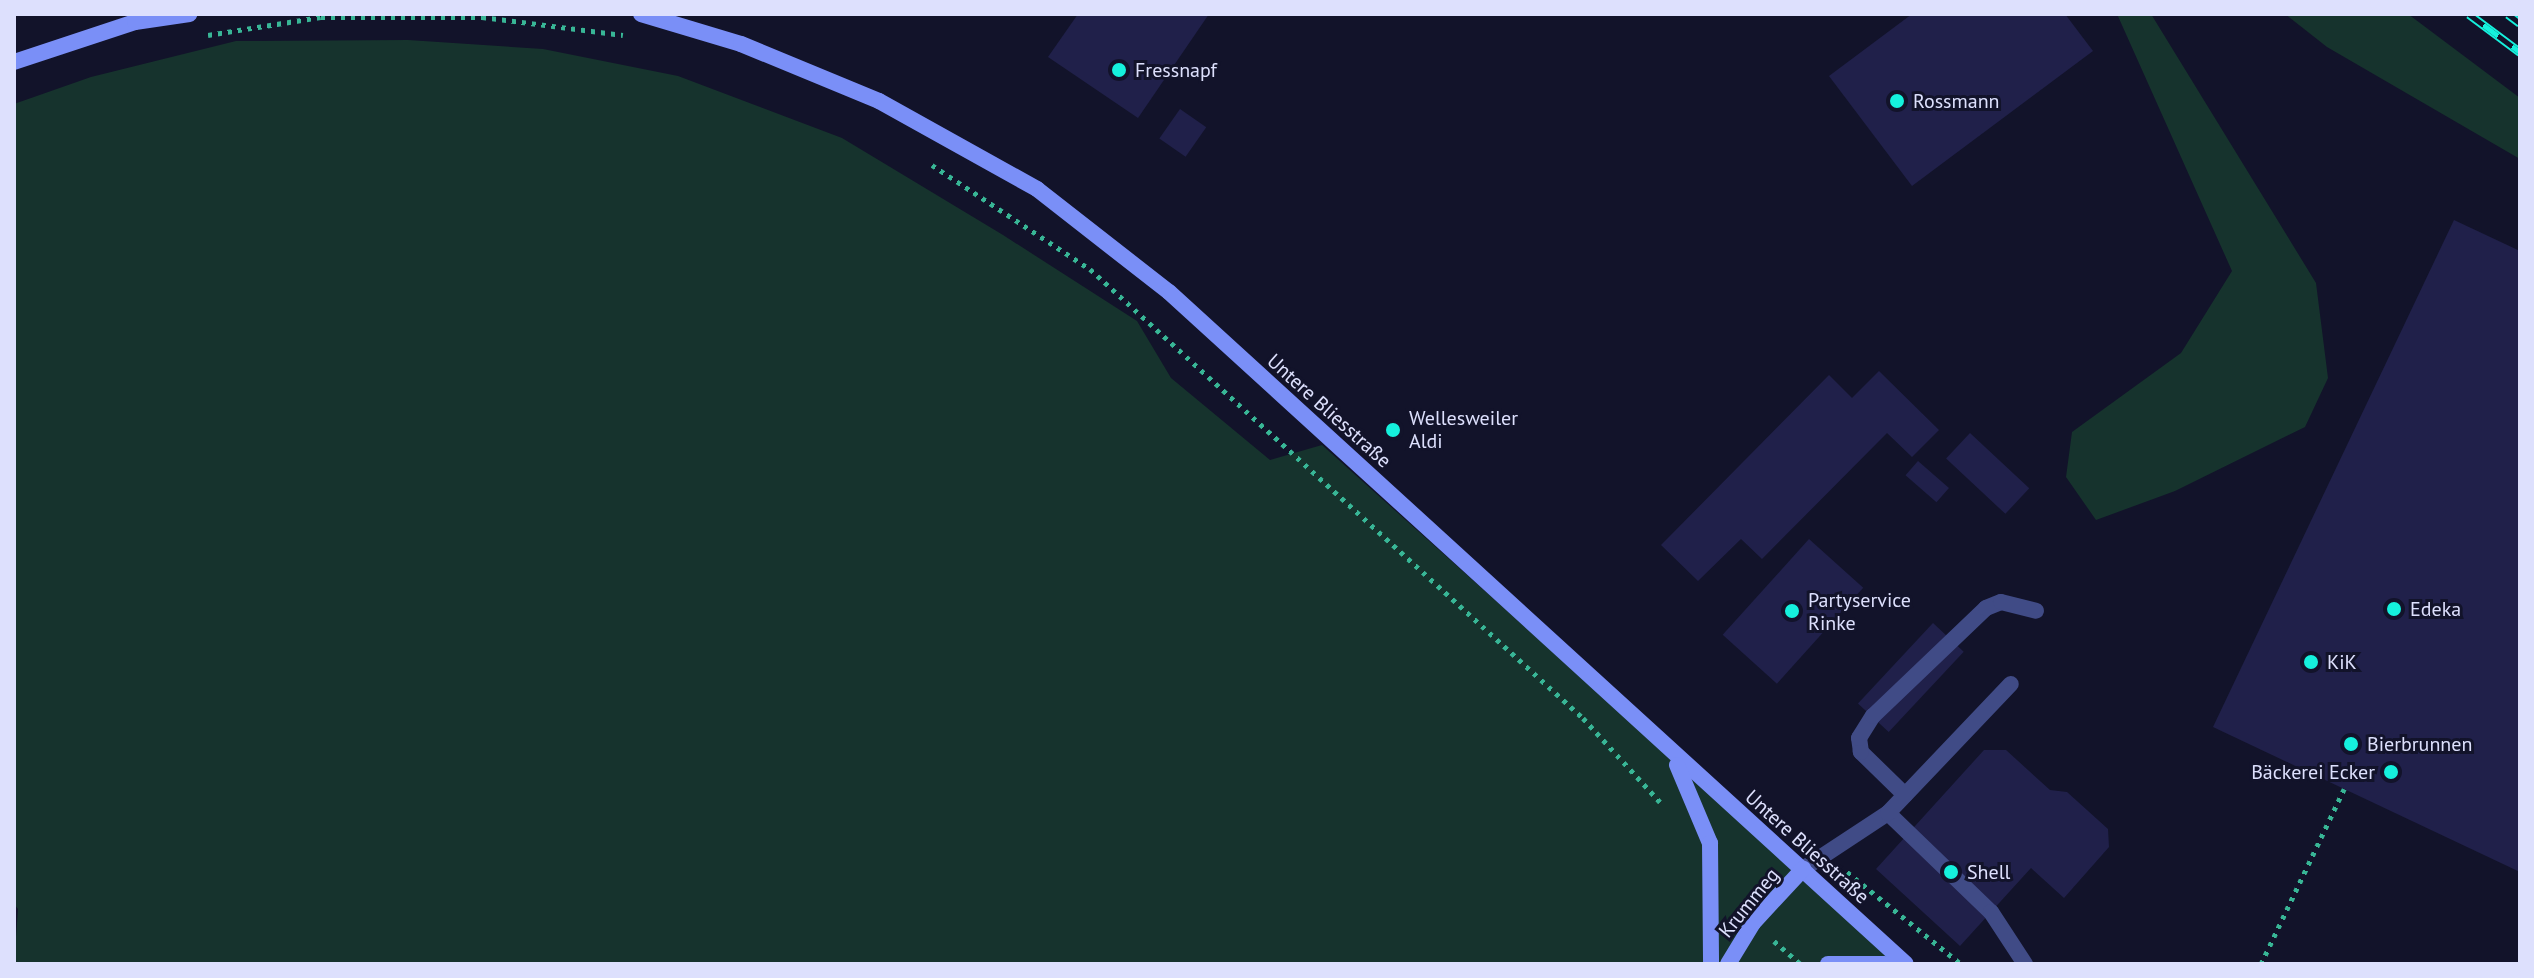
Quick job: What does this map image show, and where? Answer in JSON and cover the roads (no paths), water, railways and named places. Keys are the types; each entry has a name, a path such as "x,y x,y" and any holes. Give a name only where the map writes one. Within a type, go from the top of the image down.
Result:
{"main road":[{"path":"14,62 135,22 189,14"},
{"name":"Untere Bliesstraße","path":"641,14 741,44 879,101 1037,189 1169,292 1670,753 1906,964"},
{"path":"1670,753 1692,792 1710,843 1711,964"},
{"name":"Krummeg","path":"1728,964 1753,923 1803,869"},
{"path":"1828,964 1885,964"}],"lane":[{"path":"1905,795 1861,752 1859,738 1873,716 1986,608 2001,602 2036,611"},
{"path":"1803,869 1888,813 2011,684"},
{"path":"1888,813 1991,912 2025,964"}],"railway":[{"path":"2469,14 2520,52"},
{"path":"2508,14 2520,23"}],"place":[{"name":"Fressnapf","path":"1119,70"},
{"name":"Rossmann","path":"1897,101"},
{"name":"Wellesweiler Aldi","path":"1393,430"},
{"name":"Edeka","path":"2394,609"},
{"name":"Partyservice Rinke","path":"1792,611"},
{"name":"KiK","path":"2311,662"},
{"name":"Bierbrunnen","path":"2351,744"},
{"name":"Bäckerei Ecker","path":"2391,772"},
{"name":"Shell","path":"1951,872"}]}
